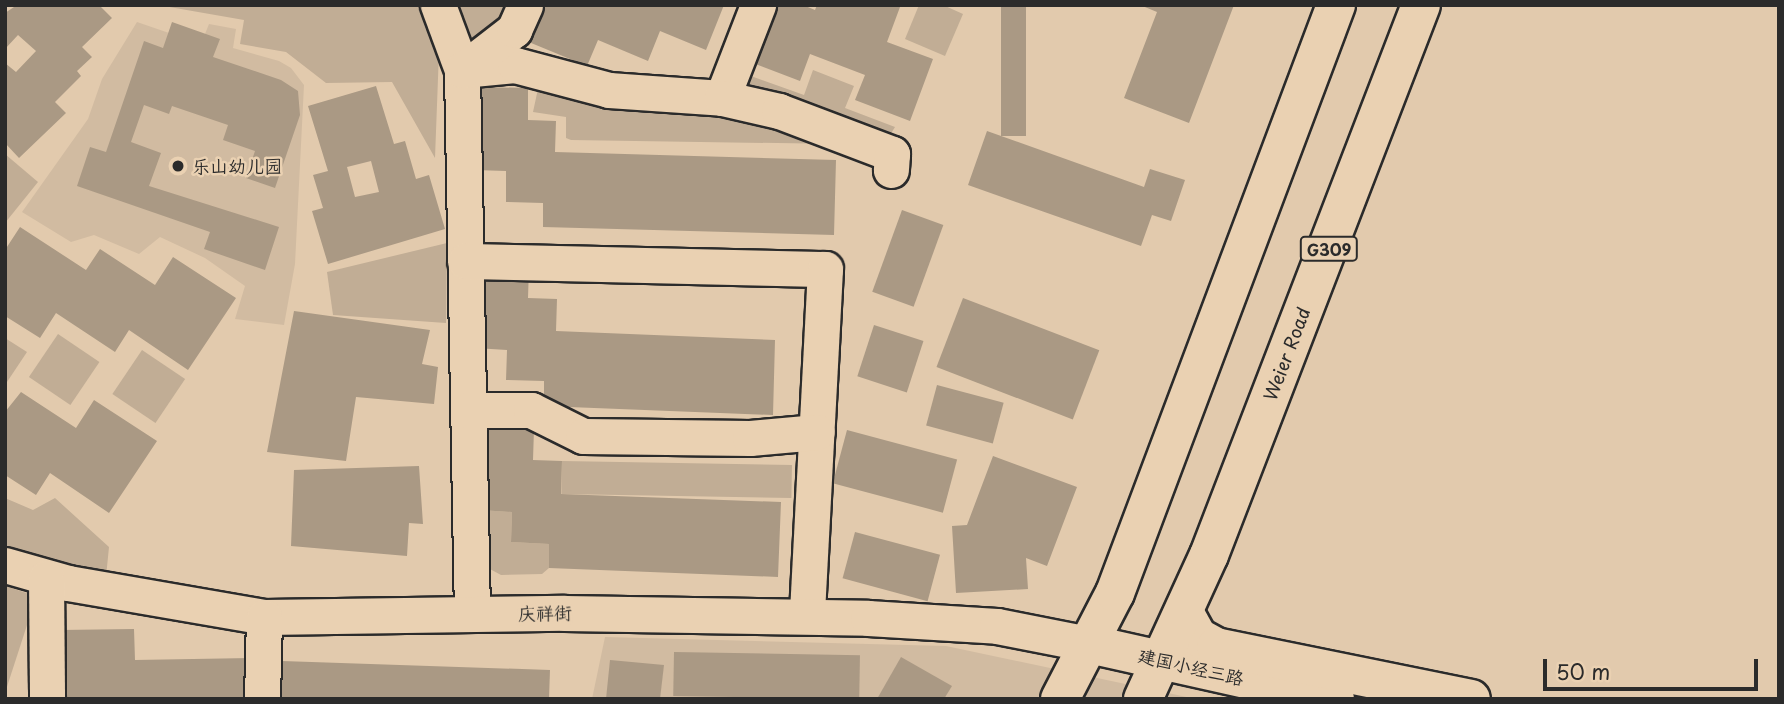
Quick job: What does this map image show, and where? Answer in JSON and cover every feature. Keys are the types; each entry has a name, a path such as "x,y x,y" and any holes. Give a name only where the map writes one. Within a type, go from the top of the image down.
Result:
{"main road":[{"path":"1060,699 1115,593 1336,5"},
{"name":"Weier Road","path":"1143,699 1163,662 1184,612 1421,5"},
{"path":"1184,612 1198,637 1216,647 1471,699"},
{"name":"建国小经三路","path":"1089,643 1163,662 1335,699"}],"street":[{"path":"438,5 462,70 472,614"},
{"path":"462,70 514,30 525,5"},
{"path":"722,98 758,5"},
{"path":"462,70 515,65 609,90 722,98 779,111 892,154 891,170"},
{"path":"465,261 825,269 807,617"},
{"path":"468,410 531,410 583,436 751,438 817,432"},
{"name":"庆祥街","path":"5,565 46,578 264,617 472,614 807,617 997,626 1089,643"},
{"path":"46,578 47,699"},
{"path":"262,699 264,617"}],"shaded area":[{"path":"158,5 426,5 440,25 435,158 392,82 326,83 286,52 240,44 244,20"},
{"path":"451,5 508,5 502,19 465,49"},
{"path":"919,5 943,5 963,14 945,56 905,39"},
{"name":"乐山幼儿园","path":"137,22 201,44 209,24 236,29 233,48 279,61 291,68 304,85 295,264 284,325 235,319 245,286 205,258 160,237 139,254 94,235 71,242 22,212 88,119 102,79"},
{"path":"813,70 854,86 845,108 895,127 877,156 838,144 571,140 566,138 566,117 533,112 539,84 735,108 748,75 804,95"},
{"path":"5,154 38,182 5,223"},
{"path":"447,243 446,323 333,315 327,272"},
{"path":"58,334 99,362 70,405 29,377"},
{"path":"5,338 27,352 5,385"},
{"path":"142,350 185,379 155,423 112,394"},
{"path":"562,461 792,465 791,498 561,494"},
{"path":"5,498 33,510 55,498 109,547 106,577 5,549"},
{"path":"480,510 512,512 511,542 549,544 549,568 542,574 501,575 488,568"},
{"path":"5,586 36,596 5,693"},
{"path":"605,637 946,646 1196,699 592,699"}],"building":[{"path":"17,5 99,5 112,18 82,47 92,57 77,71 81,76 55,102 66,113 19,158 5,143 5,63 16,72 36,51 18,35 5,49 5,13"},
{"path":"533,5 724,5 706,50 660,31 648,61 598,40 587,66 519,38"},
{"path":"766,5 803,5 815,10 817,5 900,7 887,42 933,59 910,121 855,100 865,75 810,54 800,81 745,60"},
{"path":"1001,5 1026,5 1026,136 1001,136"},
{"path":"1140,5 1234,5 1189,123 1124,98 1157,12"},
{"path":"172,22 220,39 213,57 281,80 298,91 300,115 275,188 246,178 255,151 223,140 228,125 172,106 169,114 144,105 131,142 161,153 149,186 279,227 265,270 204,249 210,232 77,186 90,147 106,152 144,41 163,48"},
{"path":"376,86 394,144 405,141 416,179 429,175 445,229 328,264 312,211 323,208 313,175 328,171 308,106","holes":["371,161 379,192 355,197 347,167"]},
{"path":"477,87 528,88 528,120 556,121 555,152 836,160 834,235 543,227 543,203 506,202 506,171 475,170"},
{"path":"987,131 1144,187 1150,169 1185,180 1171,221 1152,215 1141,246 968,185"},
{"path":"902,210 943,225 914,307 872,292"},
{"path":"20,227 86,270 100,249 155,285 173,257 236,298 188,370 129,330 115,352 56,313 40,338 5,316 5,250"},
{"path":"478,265 529,267 528,298 557,299 556,331 775,340 773,415 544,406 544,381 506,380 507,350 475,348"},
{"path":"963,298 1099,350 1073,419 936,367"},
{"path":"294,311 430,330 422,364 438,367 434,404 356,397 346,461 267,452"},
{"path":"874,325 923,341 907,392 857,376"},
{"path":"937,385 1004,403 993,443 926,426"},
{"path":"21,392 76,428 94,400 157,441 109,513 50,473 36,495 5,475 5,412"},
{"path":"483,427 534,429 533,460 562,461 561,494 781,502 778,577 549,568 549,544 511,542 512,512 480,510"},
{"path":"847,430 957,460 943,513 833,483"},
{"path":"993,456 1077,487 1047,566 1026,558 1028,589 956,593 952,526 967,525"},
{"path":"419,466 423,524 409,523 407,556 291,546 294,470"},
{"path":"855,532 940,555 928,601 843,578"},
{"path":"134,629 135,660 251,658 252,699 63,699 61,630"},
{"path":"674,652 860,655 859,699 673,696"},
{"path":"901,657 952,686 944,699 877,699"},
{"path":"610,660 664,665 660,699 606,699"},
{"path":"282,661 550,670 549,699 281,699"}],"place":[{"name":"乐山幼儿园","path":"178,166"}]}
